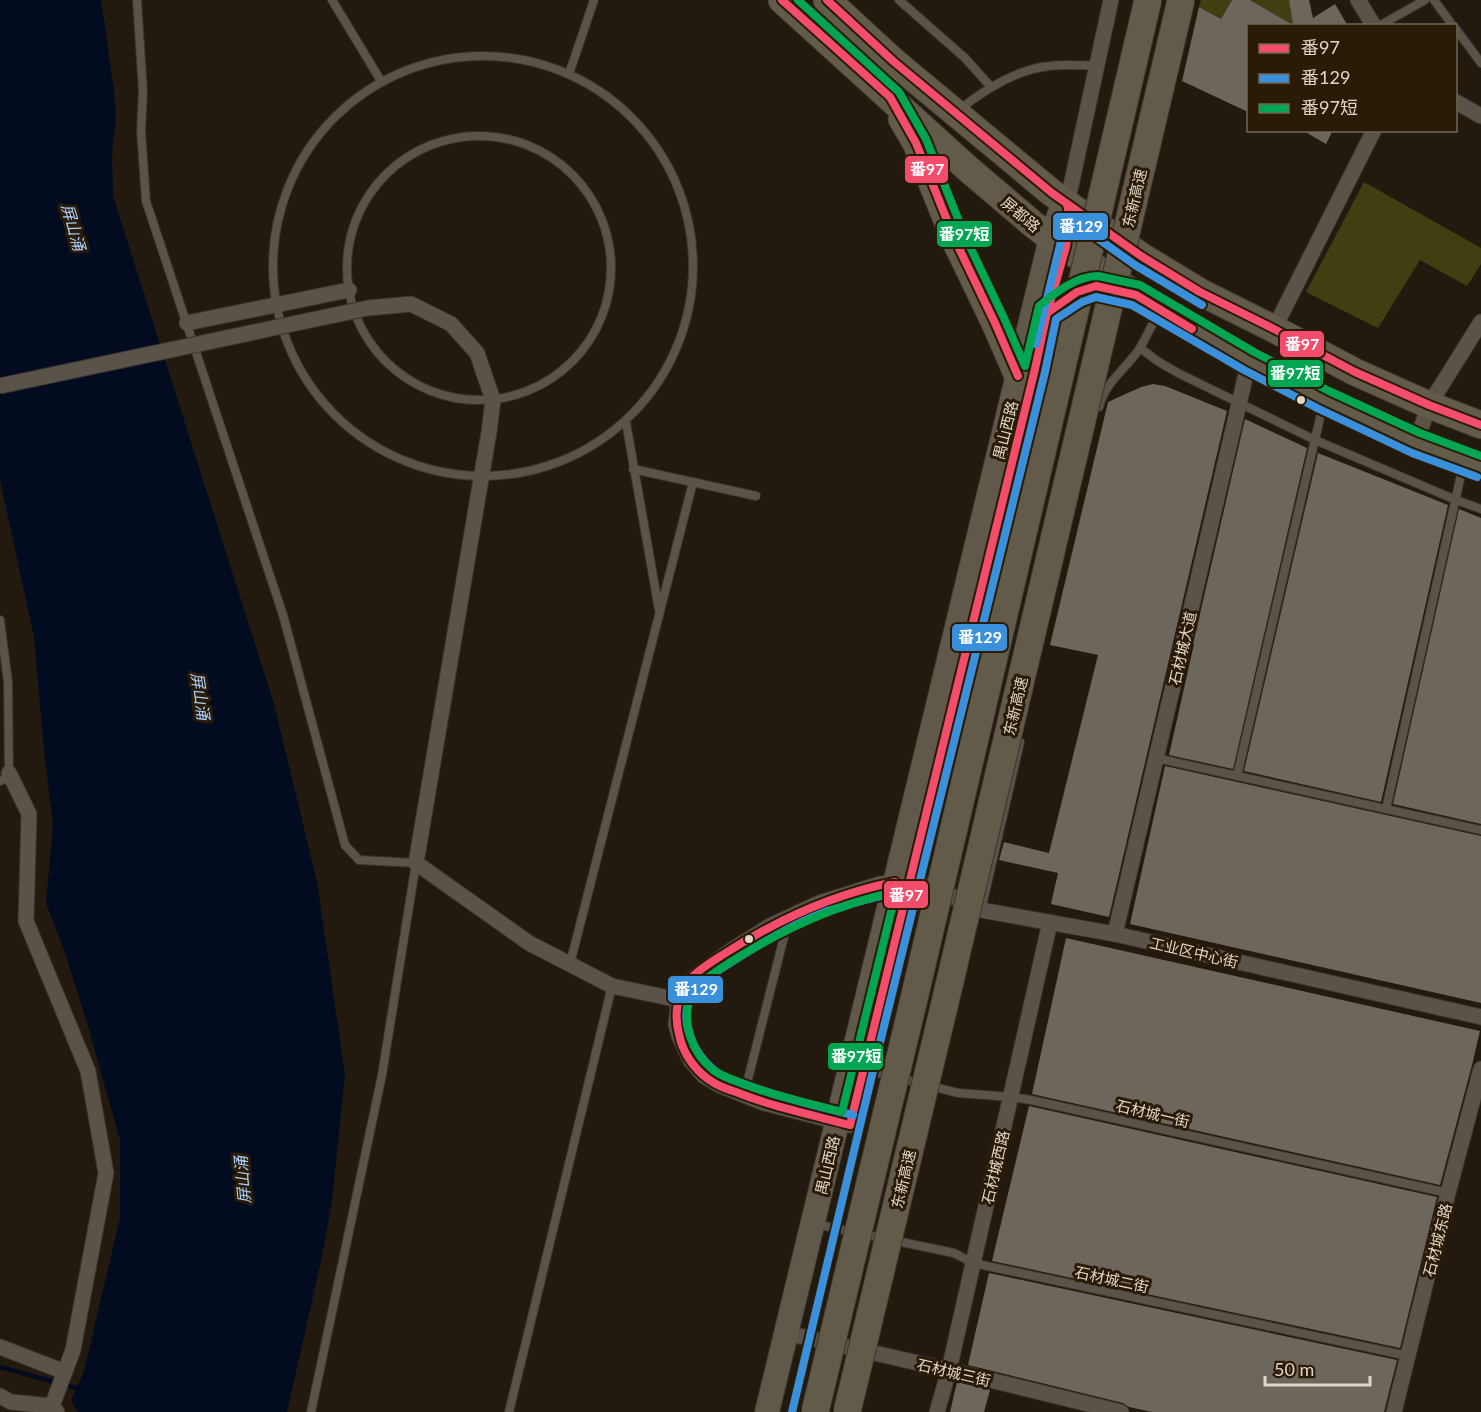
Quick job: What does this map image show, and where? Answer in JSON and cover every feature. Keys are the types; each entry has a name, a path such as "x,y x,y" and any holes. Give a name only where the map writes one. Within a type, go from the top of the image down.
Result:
{"highway":[{"name":"屏都路","path":"782,0 967,168 1058,243 1160,310 1250,361 1324,400 1416,443 1473,464"},
{"path":"827,0 894,61 1052,194 1141,256 1200,292 1355,372 1481,425"},
{"name":"东新高速","path":"814,1412 913,1003 1148,0"},
{"name":"东新高速","path":"847,1412 1181,0"},
{"path":"890,97 916,143 955,240 1018,376"},
{"path":"1047,313 1077,292 1096,286 1136,295"}],"main road":[{"name":"禺山西路","path":"902,882 1035,369 1047,313 1061,210 1067,204"},
{"name":"禺山西路","path":"781,1412 793,1335 902,882 1018,376 1058,243"},
{"name":"禺山西路","path":"767,1412 793,1335"}],"street":[{"path":"1067,204 1111,0"},
{"path":"1358,0 1373,24"},
{"path":"1457,103 1481,116"},
{"path":"1274,329 1373,132"},
{"path":"187,323 349,290"},
{"path":"0,386 368,308 411,304 451,324 477,353 493,400 416,863 529,943 612,986 679,1000"},
{"path":"1416,443 1429,405 1481,322"},
{"name":"石材城大道","path":"1115,934 1250,361"},
{"path":"0,1396 11,1402 55,1409 65,1372 74,1350 106,1173 88,1071 26,921 29,814 5,777"},
{"path":"843,1123 764,1103 719,1085 705,1076 691,1061 679,1036 676,1024 679,1000 684,987 697,975 770,926 819,903 880,884 902,882"},
{"name":"工业区中心街","path":"902,882 934,888 981,910 1115,934 1481,1017"},
{"name":"石材城西路","path":"937,1412 949,1370 1050,922"},
{"name":"石材城东路","path":"1394,1412 1481,1069"},
{"name":"石材城三街","path":"793,1335 1121,1412"},
{"path":"0,1347 65,1372"}],"lane":[{"path":"137,0 143,92 141,131 146,201 283,615 345,845 359,860 416,863 382,1075 312,1412"},
{"path":"332,0 381,81"},
{"path":"569,74 594,0"},
{"path":"900,0 965,58 991,87"},
{"path":"1383,24 1425,0"},
{"path":"1434,0 1452,24"},
{"path":"1457,31 1481,63"},
{"path":"474,55 523,59 569,74 602,92 632,117 656,146 675,179 688,214 694,252 693,290 685,327 671,362 651,394 626,422 601,442 573,457 544,468 513,475 481,477 440,472 401,460 365,440 333,413 307,381 288,344 276,305 273,261 278,217 292,175 315,138 345,106 381,81 426,62 474,55"},
{"path":"956,113 991,87 1026,71 1050,66 1097,66"},
{"path":"494,136 529,145 559,163 584,188 602,218 611,252 610,287 601,321 583,351 558,375 527,392 493,400 453,398 416,384 384,360 361,328 349,290 348,255 355,221 372,190 396,165 426,147 459,137 494,136"},
{"path":"1098,411 1109,384 1140,348 1160,310"},
{"path":"1140,348 1159,362 1315,440 1481,509"},
{"path":"1237,776 1324,400"},
{"path":"626,422 659,614"},
{"path":"1386,809 1456,500 1473,464"},
{"path":"633,470 756,496"},
{"path":"570,964 693,482"},
{"path":"0,620 8,682 5,777"},
{"path":"981,910 1022,736"},
{"path":"1156,758 1481,830"},
{"path":"744,1095 789,917"},
{"path":"509,1412 612,986"},
{"name":"石材城一街","path":"857,1067 958,1093 1031,1100 1448,1193"},
{"name":"石材城二街","path":"819,1225 954,1253 973,1263 1408,1356"}],"shaded area":[{"path":"1201,0 1232,0 1221,19 1199,7"},
{"path":"1250,0 1289,0 1291,24"},
{"path":"1364,182 1481,248 1481,264 1467,286 1420,260 1378,328 1306,292"}],"water":[{"name":"屏山涌","path":"0,0 101,0 116,116 112,154 113,196 274,704 317,882 345,1074 332,1201 323,1252 287,1412 78,1412 71,1401 84,1371 120,1218 120,1140 88,1026 66,956 46,903 53,825 34,637 0,480"}],"building":[{"path":"1232,0 1250,0 1291,24 1247,24 1247,112 1182,81 1199,7 1221,19"},
{"path":"1289,0 1309,0 1313,18 1335,4 1347,24 1293,24"},
{"path":"1305,132 1332,132 1326,144"},
{"path":"1153,384 1165,386 1227,411 1109,917 1051,904 1058,873 999,860 1004,842 1049,853 1098,655 1050,645 1108,402"},
{"path":"1245,419 1307,448 1233,769 1169,755"},
{"path":"1318,453 1448,505 1381,802 1244,771"},
{"path":"1459,509 1481,518 1481,824 1393,804"},
{"path":"1165,766 1481,836 1481,1003 1130,924"},
{"path":"1066,938 1480,1031 1440,1185 1032,1094"},
{"path":"1029,1106 1437,1197 1400,1348 992,1261"},
{"path":"989,1273 1397,1360 1384,1412 1152,1412 968,1365"},
{"path":"957,1382 990,1390 984,1412 950,1412"}],"waterway":[{"path":"0,1367 83,1390"}],"transit line":[{"name":"番97","path":"782,0 890,97 916,143 955,240 1018,376"},
{"name":"番97短","path":"798,0 899,92 926,139 965,236 1025,366 1039,306 1074,282 1098,276 1140,285 1254,352 1329,391 1420,433 1481,456"},
{"name":"番97","path":"827,0 893,61 1052,193 1141,256 1200,292 1355,372 1481,425"},
{"name":"番97","path":"850,1125 1047,313 1066,247 1070,218 1067,204"},
{"name":"番129","path":"1036,344 1061,241 1069,218 1135,265 1202,305"},
{"name":"番97","path":"1047,313 1077,292 1096,286 1136,295 1192,329"},
{"name":"番129","path":"792,1412 1056,319 1082,302 1096,297 1132,305 1244,370 1319,409 1412,453 1477,477"},
{"name":"番97","path":"850,1125 764,1102 711,1081 693,1064 683,1047 677,1023 678,1005 683,989 691,978 707,965 764,930 828,901 895,882"},
{"name":"番97短","path":"896,892 842,1112 753,1088 719,1074 705,1063 690,1036 687,1013 691,997 705,980 749,951 789,929 830,911 896,892"},
{"name":"番129","path":"853,1115 773,1094 718,1073 706,1063 694,1045 687,1024 688,1003 701,983 755,947 789,928 825,912 851,904 894,893 909,892"}]}
